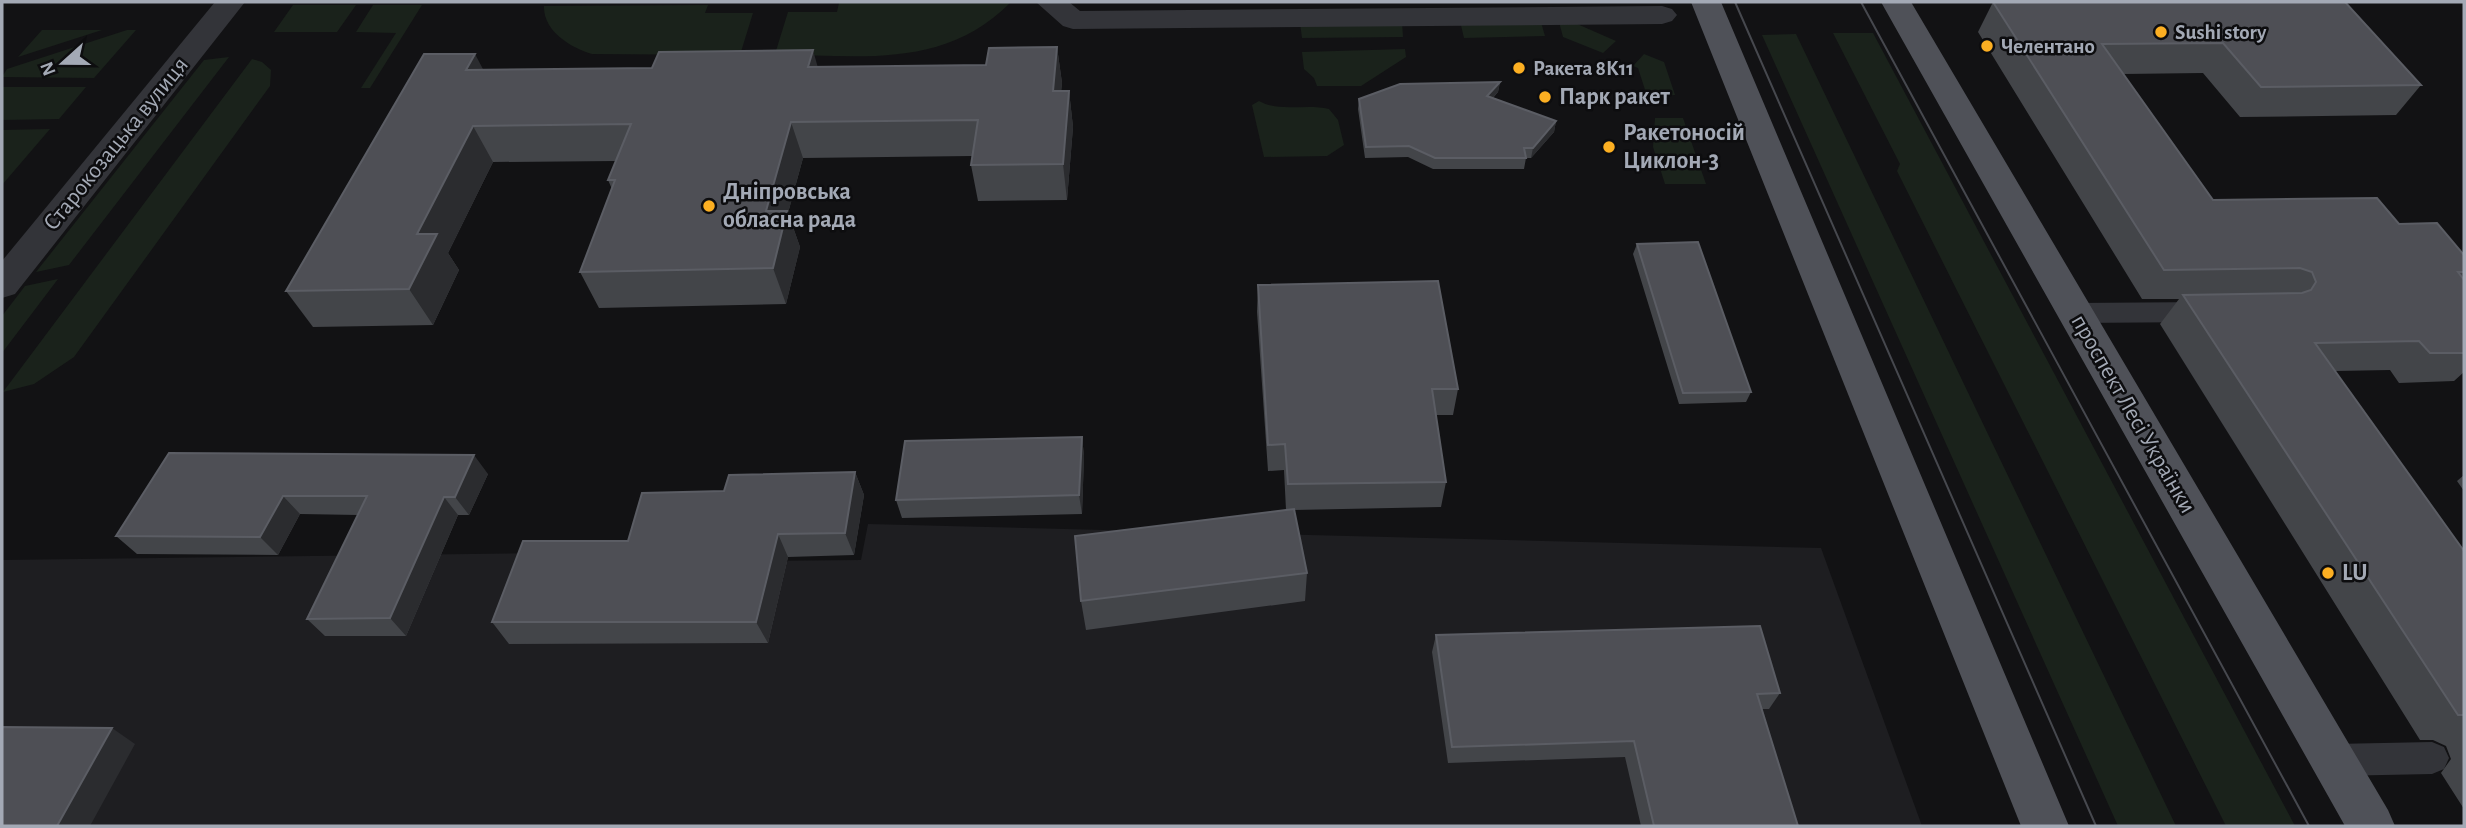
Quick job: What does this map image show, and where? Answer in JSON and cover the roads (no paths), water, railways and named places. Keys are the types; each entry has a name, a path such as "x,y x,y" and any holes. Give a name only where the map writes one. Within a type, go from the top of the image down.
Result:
{"main road":[{"path":"1706,2 2045,826"},
{"name":"проспект Лесі Українки","path":"1896,2 2371,826"}],"street":[{"name":"Старокозацька вулиця","path":"2,285 230,2"},
{"path":"1051,2 1073,20 1662,15"}],"lane":[{"path":"2075,313 2234,311"},
{"path":"2334,760 2432,758"}],"tram line":[{"path":"1735,2 2096,826"},
{"path":"1861,2 2309,826"}],"place":[{"name":"Sushi story","path":"2161,32"},
{"name":"Челентано","path":"1987,46"},
{"name":"Ракета 8К11","path":"1519,68"},
{"name":"Парк ракет","path":"1545,97"},
{"name":"Ракетоносій Циклон-3","path":"1609,147"},
{"name":"Дніпровська обласна рада","path":"709,206"},
{"name":"LU","path":"2328,573"}]}
